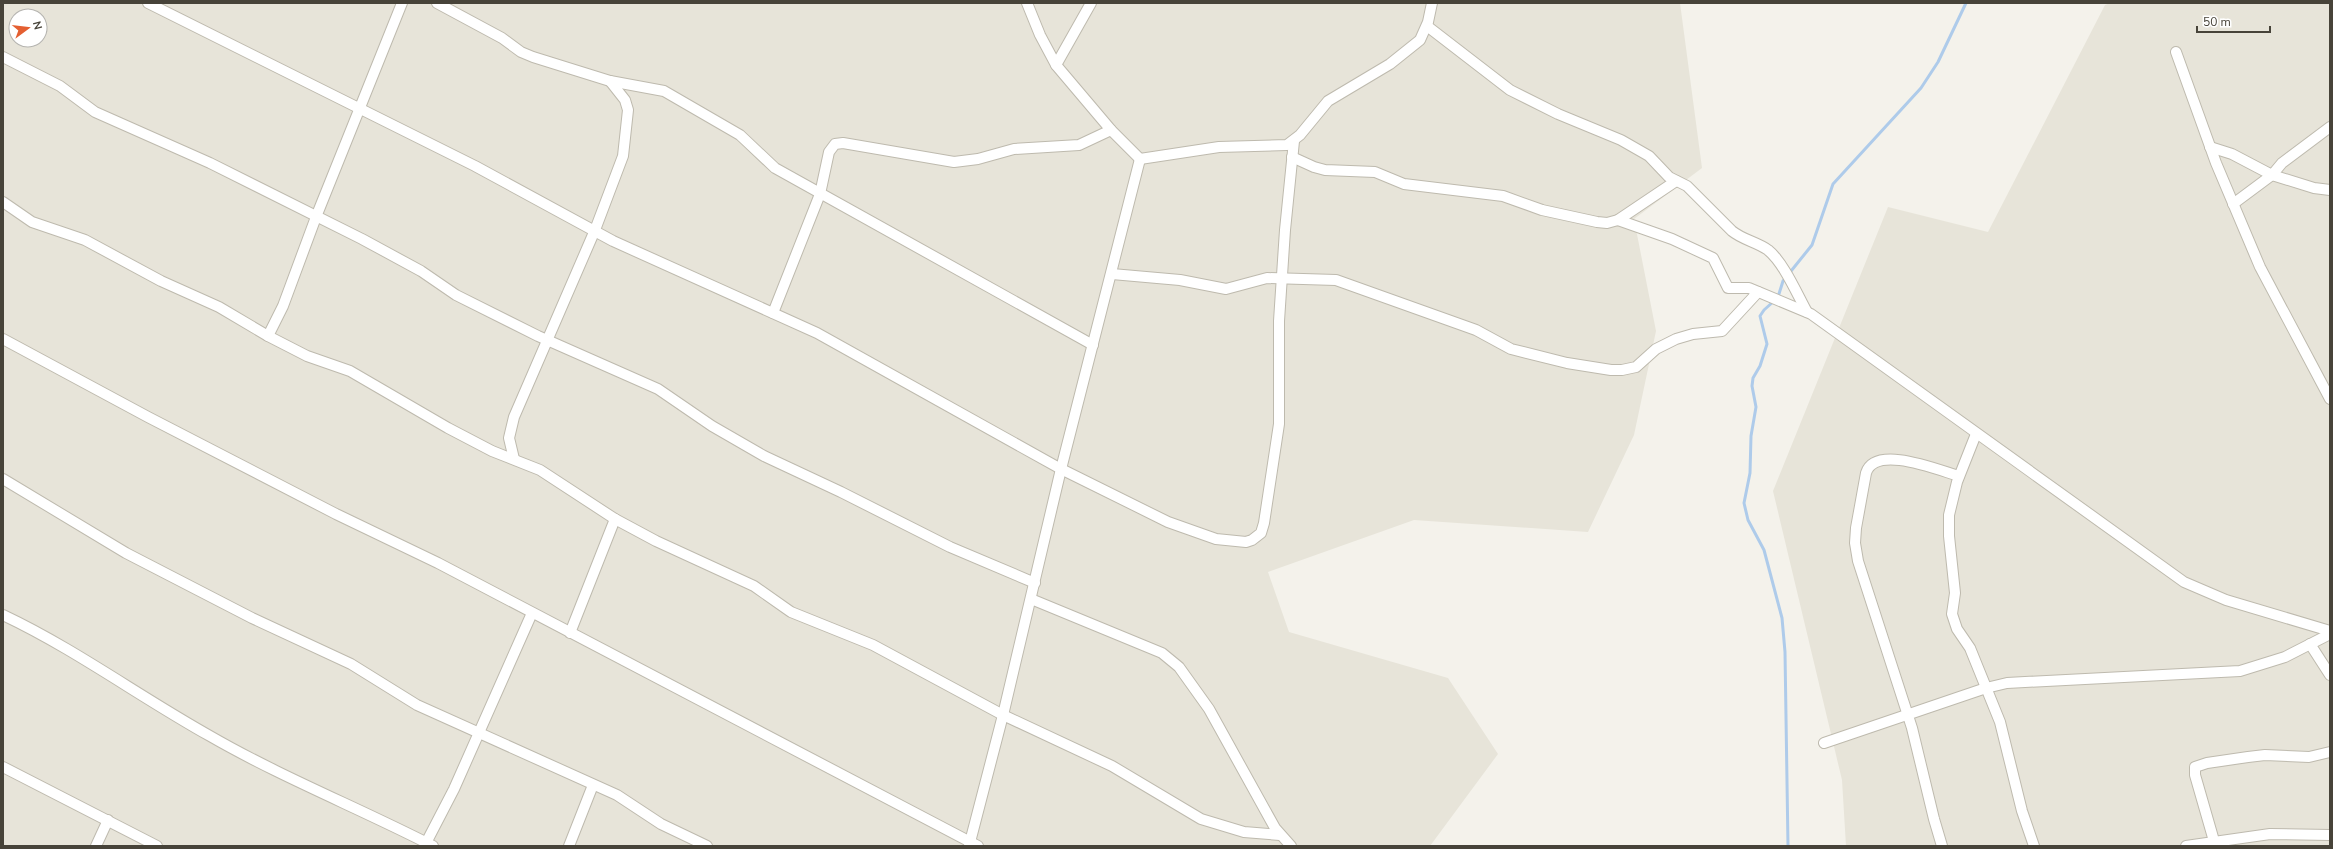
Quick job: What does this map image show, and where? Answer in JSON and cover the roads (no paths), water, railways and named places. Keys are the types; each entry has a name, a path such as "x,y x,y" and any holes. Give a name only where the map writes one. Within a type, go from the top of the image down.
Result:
{"street":[{"path":"148,3 475,166 656,261 836,343 1061,469 1168,522 1206,536 1226,541 1246,542 1257,538 1264,523 1279,424 1279,321 1294,141"},
{"path":"268,336 284,306 316,217 402,3"},
{"path":"437,3 502,38 521,52 610,81 664,91 740,135 775,168 1094,345"},
{"path":"1027,3 1040,35 1056,65 1111,130 1140,159"},
{"path":"1056,65 1091,3"},
{"path":"1140,159 1219,147 1287,145 1294,141 1325,104 1402,55 1420,40 1427,26 1432,3"},
{"path":"1427,26 1510,90 1646,153 1669,177 1687,186 1732,232 1740,238 1762,246 1775,257 1807,312"},
{"path":"2176,52 2210,147 2269,288 2288,317 2330,399"},
{"path":"3,57 60,86 95,112 210,163 421,271 456,295 546,340 658,389 712,426 764,456 841,492 950,547 1035,583"},
{"path":"514,459 509,443 512,425 546,340 596,230 623,156 628,117 627,104 610,81"},
{"path":"2233,204 2272,175 2282,163 2330,127"},
{"path":"773,313 820,194 829,152 832,147 838,143 954,162 967,161 1014,149 1078,145 1111,130"},
{"path":"2210,147 2232,154 2272,175 2314,188 2330,190"},
{"path":"1292,157 1314,167 1325,170 1375,172 1412,185 1503,196 1542,210 1607,223 1618,220 1676,181"},
{"path":"3,339 336,514 438,563 532,612 972,845 1032,599 1061,469 1094,345 1140,159"},
{"path":"3,202 32,222 98,246 161,281 219,307 268,336 307,356 350,371 448,428 540,470 615,519 656,541 754,586 791,612 873,645 1004,715 1112,766 1209,822 1244,832 1280,835"},
{"path":"1618,220 1672,239 1713,258 1728,288 1749,288 1807,312 2184,582 2226,600 2330,631"},
{"path":"1112,274 1180,280 1226,289 1238,287 1262,279 1282,278 1336,280 1476,330 1520,352 1567,363 1622,370 1636,367 1656,350 1676,339 1693,334 1722,331 1758,292"},
{"path":"1976,434 1959,476 1949,514 1949,536 1955,593 1952,614 1957,629 1970,648 2000,722 2022,811 2034,846"},
{"path":"1942,846 1908,715 1856,553 1856,528 1866,473 1868,466 1872,462 1887,458 1959,476"},
{"path":"3,479 132,556 252,618 334,656 372,676 416,705 629,802 661,824 707,846"},
{"path":"570,633 615,519"},
{"path":"1032,599 1162,653 1175,662 1218,723 1280,835 1292,846"},
{"path":"3,615 44,636 146,699 252,760 374,816 429,844 532,612"},
{"path":"1824,743 1986,688 2020,682 2068,681 2240,671 2285,657 2330,634"},
{"path":"2310,644 2330,675"},
{"path":"2214,841 2195,775 2195,767 2207,763 2265,755 2310,757 2330,752"},
{"path":"3,767 157,846"},
{"path":"569,846 593,785"},
{"path":"96,846 108,820"},
{"path":"2186,846 2270,834 2330,835"}],"waterway":[{"path":"1778,297 1783,281 1812,245 1833,184 1921,88 1938,62 1966,3"},
{"path":"1774,301 1760,316 1767,344 1760,366 1753,378 1752,386 1756,407 1751,436 1750,473 1744,503 1748,520 1764,550 1782,618 1785,652 1788,846"}]}
